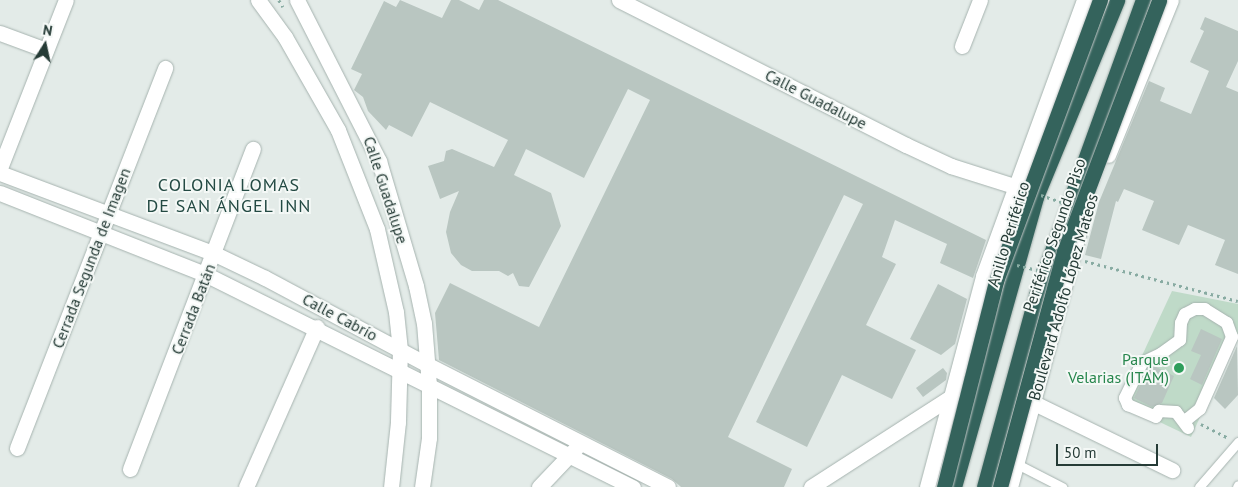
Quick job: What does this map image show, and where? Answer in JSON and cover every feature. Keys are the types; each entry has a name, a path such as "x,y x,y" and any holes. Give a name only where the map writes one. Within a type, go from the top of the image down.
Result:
{"highway":[{"path":"944,487 996,282 1100,0"},
{"name":"Anillo Periférico","path":"954,487 1009,288 1040,188 1117,0"},
{"path":"984,487 1036,294 1132,36 1149,1"},
{"name":"Periférico Segundo Piso","path":"1000,487 1064,252 1149,1"},
{"path":"1040,188 1051,146"}],"street":[{"path":"0,168 66,0"},
{"path":"258,0 303,67 345,147 377,229 396,312 400,349 392,487"},
{"name":"Calle Guadalupe","path":"297,0 379,161 416,286 424,323 429,385 428,438 422,487"},
{"name":"Calle Guadalupe","path":"619,0 906,145 951,166 1017,187"},
{"path":"962,46 980,0"},
{"path":"928,487 983,276 1084,0"},
{"name":"Boulevard Adolfo López Mateos","path":"1010,487 1085,211 1172,0"},
{"path":"0,33 46,50"},
{"name":"Cerrada Segunda de Imagen","path":"17,448 165,68"},
{"name":"Cerrada Batán","path":"130,469 206,275 253,148"},
{"name":"Calle Cabrío","path":"0,173 214,254 668,487"},
{"name":"Calle Cabrío","path":"0,193 206,275 317,327 633,487"},
{"path":"1195,309 1205,309 1227,324 1232,337 1200,409 1187,424 1172,411 1159,410 1156,417 1128,405 1125,398 1142,363 1161,354 1180,340 1180,323 1185,314 1195,309"},
{"path":"246,487 317,327"},
{"path":"811,487 952,396"},
{"path":"1032,402 1172,470"},
{"path":"539,487 581,444"}],"lane":[{"path":"1199,487 1238,442"},
{"path":"1016,464 1062,487"}],"path":[{"path":"1040,188 1074,206"},
{"path":"1072,258 1238,302"},
{"path":"1016,264 1052,274"},
{"path":"1208,428 1238,442"}],"green space":[{"name":"Parque Velarias (ITAM)","path":"1172,291 1238,304 1238,333 1191,437 1120,403"}],"building":[{"path":"400,0 442,18 451,0 459,0 479,10 484,0 498,0 986,240 973,278 940,263 947,244 895,220 882,257 896,264 866,325 916,350 892,399 842,375 807,447 756,422 863,204 844,195 728,437 792,469 784,487 681,487 672,479 439,360 435,313 450,283 539,327 650,100 628,89 584,178 526,149 514,175 551,193 561,226 529,287 519,286 513,273 508,276 499,271 472,271 461,265 451,253 446,232 450,212 459,191 440,199 428,166 444,161 446,151 452,149 494,167 508,140 430,102 412,137 389,125 386,130 368,111 363,97 354,90 362,74 351,69 384,1 396,7"},
{"path":"1205,17 1238,31 1238,61 1226,87 1238,92 1238,274 1215,265 1225,240 1188,225 1179,245 1142,230 1154,201 1124,189 1118,202 1116,201 1101,259 1085,255 1099,202 1149,81 1165,88 1160,101 1191,114 1209,71 1190,62 1204,31 1200,29"},
{"path":"938,284 967,299 955,344 941,355 910,339"},
{"path":"1201,329 1222,339 1202,385 1190,379 1201,355 1191,351"},
{"path":"1237,346 1238,395 1225,409 1214,398"},
{"path":"1154,366 1174,376 1162,403 1152,407 1134,398 1148,369"},
{"path":"943,368 947,373 946,380 923,397 916,388"}],"place":[{"name":"Parque Velarias (ITAM)","path":"1179,368"}],"district":[{"name":"COLONIA LOMAS DE SAN ÁNGEL INN","path":"229,196"}]}
